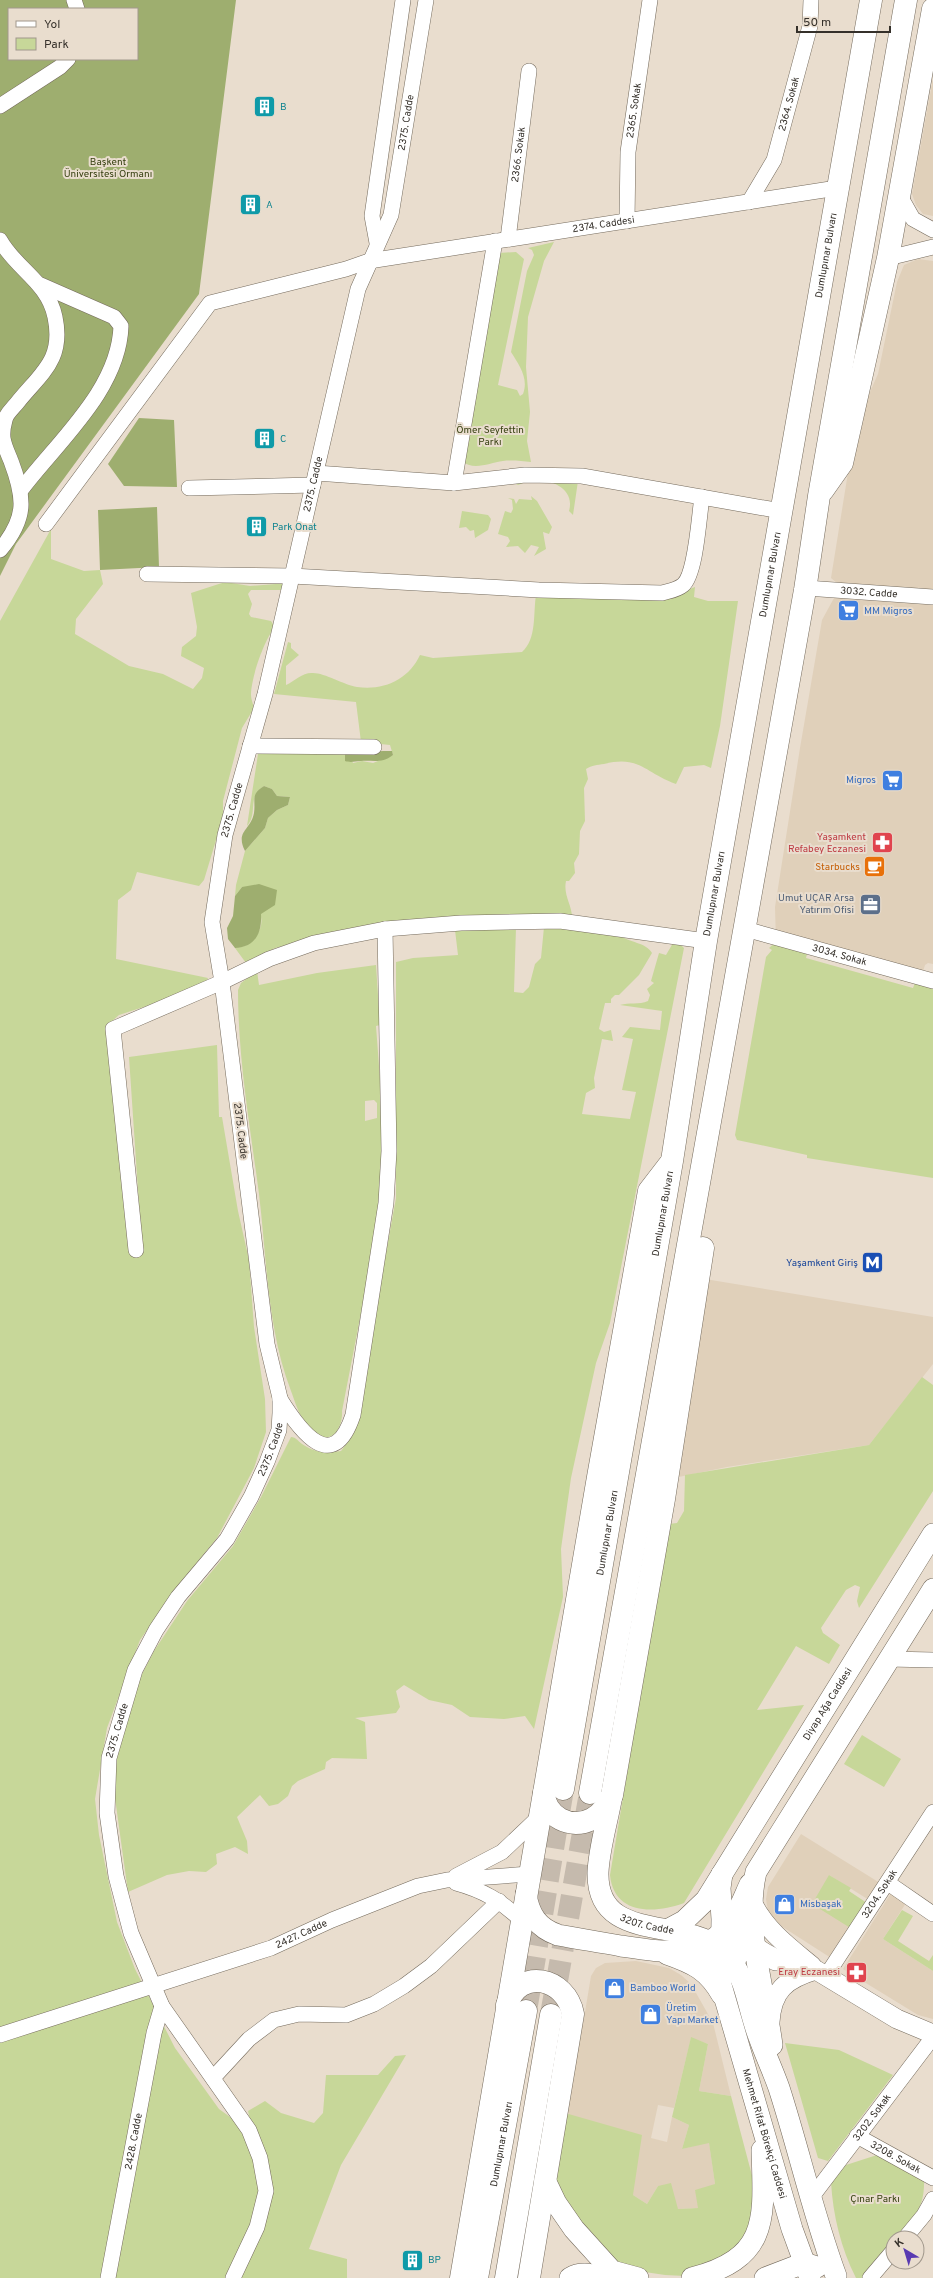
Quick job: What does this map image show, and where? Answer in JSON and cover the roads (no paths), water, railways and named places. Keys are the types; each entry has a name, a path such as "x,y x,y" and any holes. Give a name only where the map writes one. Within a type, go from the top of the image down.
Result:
{"highway":[{"name":"Dumlupınar Bulvarı","path":"554,1791 598,1477 649,1191 672,1161 706,941 871,0"},
{"path":"590,1793 806,588 819,496 906,0"},
{"path":"819,496 842,463 888,258 933,9"},
{"path":"554,1791 547,1807 562,1821 573,1823 583,1823 593,1819 602,1812 612,1795 664,1499 702,1256 712,1165 707,1144"},
{"path":"461,2278 516,2009 522,1921 540,1816 554,1791"},
{"path":"516,2009 509,1998 521,1986 539,1981 552,1983 559,1988 572,2008 573,2020 529,2278"},
{"name":"Dumlupınar Bulvarı","path":"477,2278 516,2009"},
{"path":"506,2278 551,2015"}],"main road":[{"name":"Diyap Ağa Caddesi","path":"669,1929 684,1921 706,1900 933,1534"},
{"path":"722,1943 756,1872 933,1588"},
{"name":"3207. Cadde","path":"612,1795 598,1873 601,1894 607,1905 623,1920 632,1924 669,1929 722,1943"},
{"path":"756,1872 753,1885 753,1904 778,2087"},
{"name":"Diyap Ağa Caddesi","path":"722,1874 720,1888 722,1904 722,1943"},
{"name":"3207. Cadde","path":"528,1884 528,1908 534,1918 549,1932 558,1935 665,1953 695,1964 703,1971"},
{"path":"722,1943 742,1938 761,1956"},
{"name":"3207. Cadde","path":"665,1953 722,1943"},
{"path":"722,1943 743,1984 758,2036 778,2087 836,2277 808,2272 765,2278"},
{"name":"Mehmet Rifat Börekçi Caddesi","path":"722,1943 721,1985 808,2272"},
{"name":"Mehmet Rifat Börekçi Caddesi","path":"703,1971 721,1994 726,2004"},
{"path":"692,2278 709,2274 736,2261 748,2248 760,2224 764,2207 761,2118"},
{"path":"545,2180 556,2203 589,2246 612,2271 633,2277"},
{"path":"808,2272 821,2249 814,2206"},
{"path":"570,2278 577,2274 586,2273 605,2278"}],"street":[{"name":"2375. Cadde","path":"377,243 372,216 403,0"},
{"name":"2375. Cadde","path":"234,2278 257,2227 266,2191 260,2158 250,2130 162,2006 131,1933 116,1876 107,1813 109,1758 135,1670 156,1630 178,1597 227,1539 251,1497 279,1430 280,1398 266,1336 222,982 212,922 225,835 266,694 358,289 390,215 426,0"},
{"name":"2365. Sokak","path":"627,221 628,152 650,0"},
{"name":"2364. Sokak","path":"749,202 774,160 810,26 811,0"},
{"path":"0,106 60,67 67,60"},
{"name":"2366. Sokak","path":"454,483 501,240 529,71"},
{"name":"2374. Caddesi","path":"46,524 210,303 346,269 369,261 837,188"},
{"path":"900,196 913,219 933,230"},
{"path":"0,240 6,251 49,296 55,317 58,340 50,365 5,418 2,439 21,490 22,513 9,540 0,550"},
{"path":"888,258 933,247"},
{"path":"21,490 40,464 89,409 106,376 120,341 121,326 114,317 38,284"},
{"path":"189,488 315,479 454,483 525,475 582,476 781,511"},
{"path":"147,574 292,576 539,590 662,592 674,590 684,584 691,571 702,497"},
{"name":"3032. Cadde","path":"806,588 933,597"},
{"path":"250,746 374,747"},
{"path":"136,1250 113,1029 222,982 268,959 314,943 385,929 461,923 560,921 706,941"},
{"path":"280,1398 301,1430 310,1439 322,1446 333,1445 340,1440 348,1429 353,1415 386,1203 389,1151 385,929"},
{"name":"3034. Sokak","path":"745,929 933,981"},
{"path":"889,1659 933,1660"},
{"name":"3204. Sokak","path":"821,1973 888,1883 933,1812"},
{"name":"2427. Cadde","path":"0,2035 271,1948 332,1920 411,1888 447,1880 502,1852 540,1816"},
{"name":"2427. Cadde","path":"447,1880 528,1884"},
{"name":"2427. Cadde","path":"447,1880 475,1888 499,1901 522,1921"},
{"path":"888,1883 933,1914"},
{"path":"213,2078 249,2039 274,2020 299,2014 346,2015 374,2004 404,1986 431,1966 499,1901"},
{"name":"3207. Cadde","path":"753,1904 765,1924 774,1934 821,1973 898,2019 933,2035"},
{"name":"3207. Cadde","path":"722,1943 821,1973"},
{"path":"770,2026 771,2004 781,1988 797,1977 821,1973"},
{"name":"2428. Cadde","path":"108,2278 154,2033 162,2006"},
{"name":"3202. Sokak","path":"814,2206 857,2136 933,2035"},
{"name":"3208. Sokak","path":"857,2136 933,2178"},
{"path":"910,2230 932,2203"},
{"path":"870,2278 885,2260"}],"tunnel":[{"path":"526,2011 563,1789"},
{"path":"551,2015 590,1793"}],"place":[{"name":"B","path":"265,107"},
{"name":"A","path":"250,205"},
{"name":"C","path":"264,439"},
{"name":"Park Onat","path":"257,527"},
{"name":"MM Migros","path":"848,611"},
{"name":"Migros","path":"892,780"},
{"name":"Yaşamkent Refabey Eczanesi","path":"882,843"},
{"name":"Starbucks","path":"875,867"},
{"name":"Umut UÇAR Arsa Yatırım Ofisi","path":"870,904"},
{"name":"Yaşamkent Giriş","path":"873,1263"},
{"name":"Misbaşak","path":"784,1904"},
{"name":"Eray Eczanesi","path":"856,1972"},
{"name":"Bamboo World","path":"614,1988"},
{"name":"Üretim Yapı Market","path":"650,2014"},
{"name":"BP","path":"413,2260"}],"park label":[{"name":"Başkent Üniversitesi Ormanı","path":"108,168"},
{"name":"Ömer Seyfettin Parkı","path":"490,436"},
{"name":"Çınar Parkı","path":"875,2199"}]}
